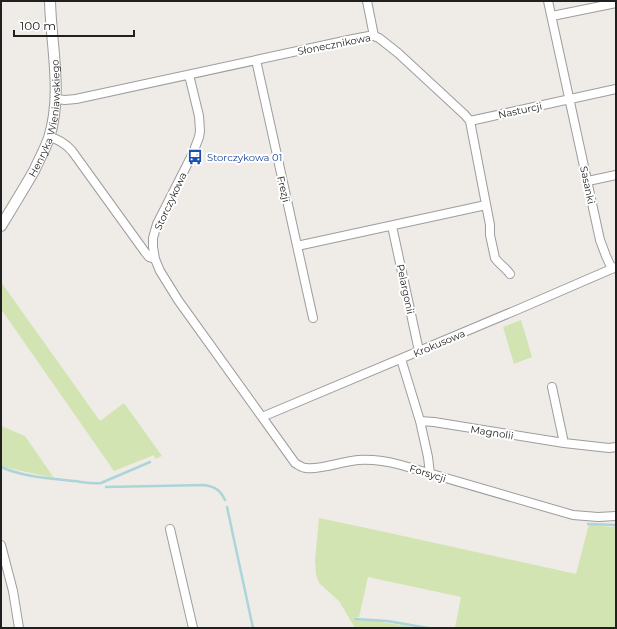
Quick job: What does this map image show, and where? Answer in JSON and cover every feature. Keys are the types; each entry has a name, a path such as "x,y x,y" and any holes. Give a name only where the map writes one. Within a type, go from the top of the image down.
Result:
{"street":[{"name":"Henryka Wieniawskiego","path":"1,226 42,155 54,119 56,99 50,1"},
{"path":"366,1 374,36"},
{"name":"Sasanki","path":"548,1 600,240 606,258 614,268"},
{"path":"552,16 616,3"},
{"name":"Słonecznikowa","path":"56,99 76,99 374,36 398,53 470,121"},
{"name":"Frezji","path":"256,60 313,318"},
{"name":"Storczykowa","path":"189,75 200,125 199,137 157,224 153,247 154,259 178,300 262,417"},
{"path":"570,99 616,89"},
{"name":"Nasturcji","path":"470,121 570,99"},
{"path":"470,121 495,258 510,274"},
{"name":"Storczykowa","path":"49,137 66,144 145,252 154,259"},
{"path":"588,181 616,175"},
{"path":"297,246 486,206"},
{"name":"Pelargonii","path":"392,226 419,351"},
{"name":"Krokusowa","path":"262,417 614,268"},
{"path":"401,359 420,421 430,474"},
{"path":"552,387 564,443"},
{"name":"Forsycji","path":"262,417 295,463 306,468 315,468 357,460 379,460 573,515 598,517 616,516"},
{"name":"Magnolii","path":"420,421 564,443 609,448 616,447"},
{"path":"170,529 193,628"},
{"path":"1,545 13,591 19,628"}],"green space":[{"path":"1,282 100,421 124,403 162,456 155,459 154,455 114,471 1,309"},
{"path":"521,320 532,357 514,364 503,327"},
{"path":"1,426 25,436 54,478 1,466"},
{"path":"319,518 576,574 589,524 609,527 616,526 616,628 455,628 461,597 368,577 359,617 353,619 418,628 355,628 339,601 319,583 316,575 315,561"}],"waterway":[{"path":"1,467 18,473 37,477 87,483 101,483 150,462"},
{"path":"106,487 204,485 217,490 225,500"},
{"path":"227,507 253,628"},
{"path":"588,524 616,525"},
{"path":"355,619 387,621 428,628"}],"place":[{"name":"Storczykowa 01","path":"195,157"}]}
